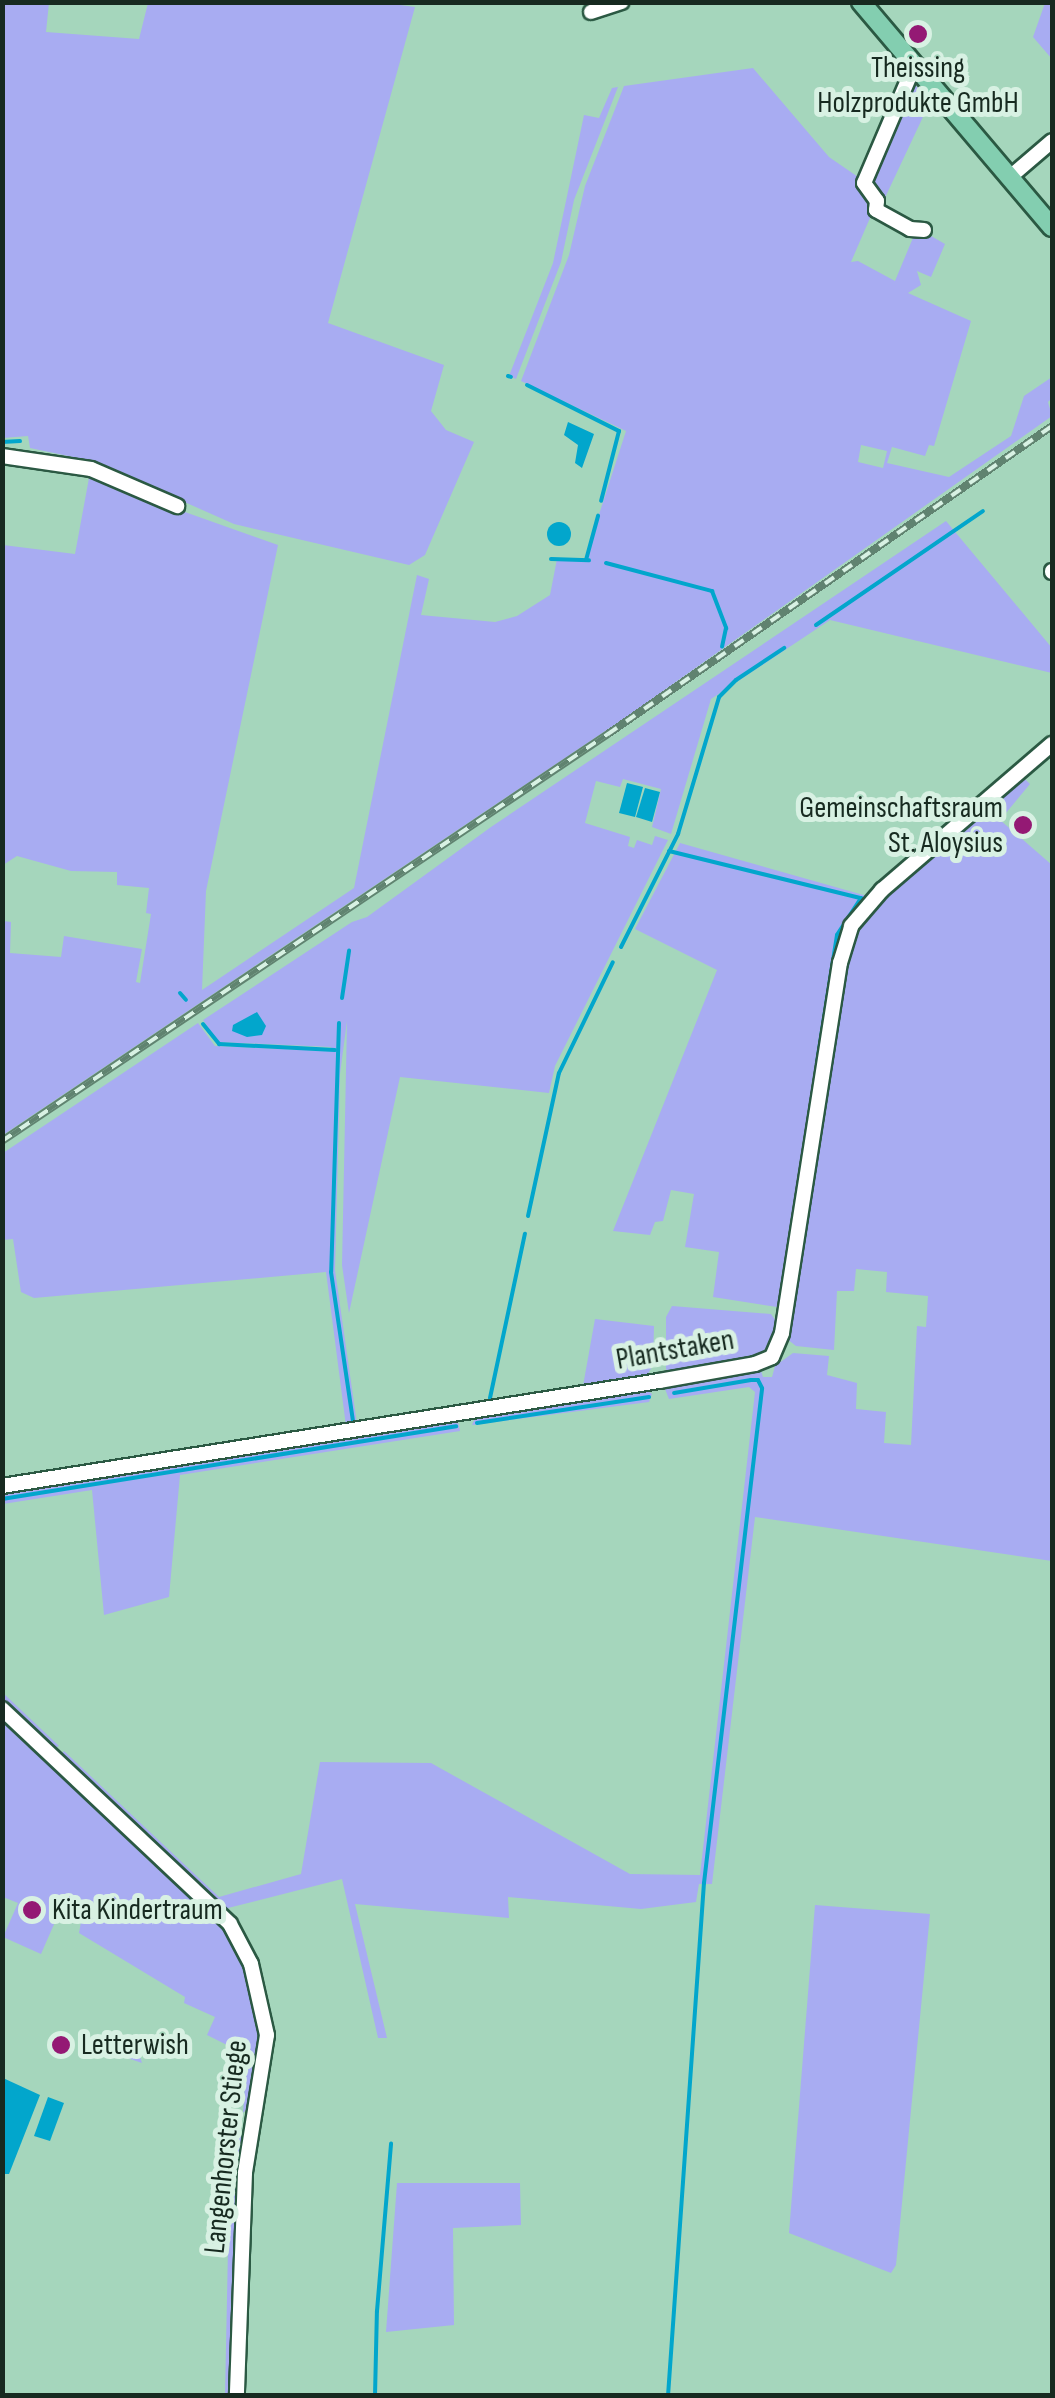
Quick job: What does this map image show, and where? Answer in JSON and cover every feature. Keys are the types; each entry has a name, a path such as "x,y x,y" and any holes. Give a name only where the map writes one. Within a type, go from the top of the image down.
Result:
{"main road":[{"path":"861,2 1052,227"}],"street":[{"path":"591,12 621,2"},
{"path":"914,66 864,182 877,202 876,210 910,229 924,230"},
{"path":"1010,177 1052,142"},
{"path":"2,456 90,469 178,506"},
{"name":"Plantstaken","path":"2,1486 676,1378 755,1364 772,1357 782,1333 840,963 851,926 882,890 1052,744"},
{"name":"Langenhorster Stiege","path":"2,1709 222,1916 251,1964 267,2035 245,2173 237,2396"}],"shaded area":[{"path":"3,3 49,3 46,32 139,39 148,3 386,3 415,7 328,323 444,365 431,411 446,430 474,442 425,555 409,565 234,524 92,461 30,448 28,436 3,438"},
{"path":"1045,3 1052,3 1052,59 1033,37"},
{"path":"753,68 829,157 861,179 873,211 851,262 858,261 895,281 915,233 924,232 945,244 931,277 917,271 921,285 908,293 971,321 934,446 929,445 925,456 892,447 887,463 949,477 1011,436 1024,396 1052,377 1052,398 1048,402 1052,416 629,715 3,1135 3,921 11,922 10,953 61,957 64,936 142,949 136,982 140,983 151,914 146,913 149,888 117,885 117,872 71,871 17,856 3,865 3,545 75,554 89,478 278,545 206,891 202,990 354,888 417,575 429,579 421,615 495,622 517,616 550,595 557,559 584,561 626,431 521,381 569,255 585,186 624,86","holes":["861,445 887,451 883,468 858,462"]},
{"path":"910,79 930,102 883,202 866,183"},
{"path":"618,87 574,200 561,262 516,379 509,376 553,263 584,115 599,118 612,88"},
{"path":"568,422 594,434 582,468 575,463 578,445 564,435"},
{"path":"946,521 1052,648 1052,673 830,620 711,699 671,834 652,827 661,789 623,779 620,787 596,781 585,823 630,837 628,846 634,848 637,840 652,845 655,836 668,840 555,1066 549,1093 400,1077 349,1313 342,1265 347,1021 340,1074 335,1270 357,1424 346,1426 326,1272 34,1298 21,1292 13,1239 3,1240 3,1153 198,1023 215,1046 331,1051 331,1047 218,1042 203,1020 352,922 367,917 491,827"},
{"path":"559,522 568,525 568,543 559,546 550,543 547,534 550,525"},
{"path":"1024,778 1030,784 1000,820 1052,865 1052,1561 755,1517 712,1884 699,1884 696,1902 641,1909 508,1897 509,1918 355,1904 387,2038 378,2038 342,1879 228,1908 243,1934 267,1996 272,2034 270,2059 251,2168 241,2395 247,2180 269,2054 265,1997 246,1944 230,1919 63,1762 61,1755 64,1751 219,1897 301,1874 320,1762 431,1763 630,1874 700,1875 755,1392 749,1387 669,1399 665,1389 761,1371 763,1377 772,1377 775,1366 793,1353 829,1356 827,1375 857,1383 856,1409 886,1412 884,1443 911,1445 917,1326 926,1327 928,1296 886,1292 887,1272 856,1269 854,1291 837,1291 834,1350 796,1346 787,1339 842,974 852,935 874,903 994,797"},
{"path":"627,783 643,787 635,817 619,813"},
{"path":"645,788 660,792 652,822 636,817"},
{"path":"680,843 867,896 855,916 782,1302 777,1307 713,1297 719,1252 685,1247 694,1194 671,1190 663,1221 655,1222 650,1235 613,1231 717,970 635,929"},
{"path":"257,1012 266,1026 262,1035 247,1037 232,1031 233,1025"},
{"path":"672,1306 771,1314 778,1324 772,1343 756,1358 670,1374 666,1369 666,1317"},
{"path":"595,1319 654,1326 653,1365 646,1377 583,1386"},
{"path":"645,1389 652,1394 649,1402 472,1425 476,1416"},
{"path":"458,1422 460,1431 180,1475 169,1597 104,1615 92,1490 3,1504 3,1492"},
{"path":"2,1692 59,1746 52,1749 3,1705"},
{"path":"2,1714 218,1917 244,1958 262,2017 252,2103 243,2113 247,2055 207,2035 215,2017 184,2003 185,1997 79,1933 82,1916 62,1906 41,1954 3,1937 18,1903 3,1897"},
{"path":"815,1905 930,1914 896,2265 891,2273 789,2233"},
{"path":"112,2046 137,2048 142,2063 110,2052"},
{"path":"3,2078 40,2095 9,2174 3,2174"},
{"path":"48,2097 64,2103 50,2141 34,2136"},
{"path":"239,2129 244,2143 234,2395 225,2396 228,2249"},
{"path":"397,2183 520,2183 521,2225 453,2228 454,2325 386,2332"}],"waterway":[{"path":"527,385 619,431 601,501"},
{"path":"2,442 20,441"},
{"path":"816,625 983,511"},
{"path":"586,560 598,516"},
{"path":"551,559 589,560"},
{"path":"606,563 712,591 726,628 722,647"},
{"path":"621,947 678,834 719,697 736,680 784,648"},
{"path":"669,851 861,898 837,935 817,1063"},
{"path":"342,998 349,951"},
{"path":"528,1216 559,1073 613,962"},
{"path":"180,993 186,1000"},
{"path":"339,1023 331,1272 353,1421"},
{"path":"203,1024 219,1044 335,1050"},
{"path":"490,1398 525,1234"},
{"path":"668,2396 704,1883 762,1388 758,1380 751,1380 674,1393"},
{"path":"477,1423 649,1397"},
{"path":"2,1499 456,1426"},
{"path":"375,2396 377,2311 391,2144"}],"railway":[{"path":"2,1141 608,734 1052,426"}],"place":[{"name":"Theissing Holzprodukte GmbH","path":"918,34"},
{"name":"Gemeinschaftsraum St. Aloysius","path":"1023,825"},
{"name":"Kita Kindertraum","path":"32,1910"},
{"name":"Letterwish","path":"61,2045"}]}
